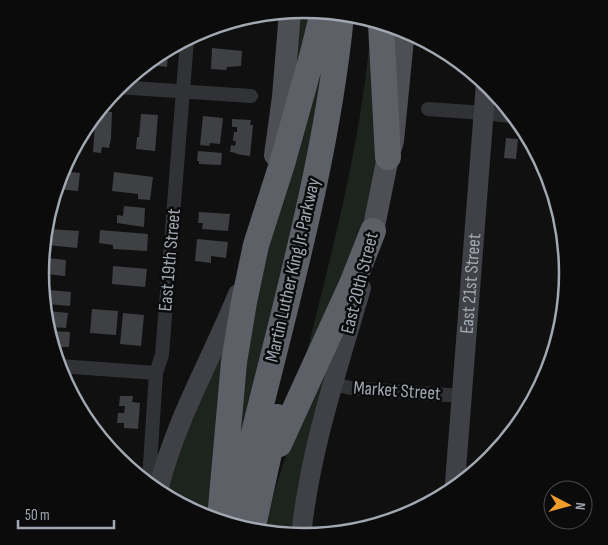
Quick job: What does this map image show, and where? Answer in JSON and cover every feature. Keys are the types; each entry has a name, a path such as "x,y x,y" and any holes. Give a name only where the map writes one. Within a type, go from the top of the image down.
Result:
{"highway":[{"path":"221,513 235,347 256,245 282,164 313,53 321,18"},
{"name":"Martin Luther King Jr. Parkway","path":"234,518 315,183 328,115 340,20"},
{"name":"Martin Luther King Jr. Parkway","path":"254,523 267,457 332,191 351,80 358,23"},
{"path":"382,30 388,157"},
{"path":"267,457 282,440 352,284 373,231"}],"main road":[{"path":"256,245 270,179 281,112 289,18"},
{"name":"East 20th Street","path":"373,231 396,123 403,38"}],"street":[{"name":"East 19th Street","path":"149,475 156,373 162,355 186,47"},
{"path":"129,88 251,96"},
{"name":"East 21st Street","path":"455,478 485,93"},
{"path":"428,109 505,115"},
{"name":"East 20th Street","path":"301,528 312,459 373,242 373,231"},
{"path":"160,484 176,435 236,300 256,245"},
{"path":"67,367 156,373"},
{"name":"Market Street","path":"332,384 351,388 462,396"}],"shaded area":[{"path":"296,18 313,18 288,99"},
{"path":"371,26 378,142 374,200 302,372 344,198 361,111"},
{"path":"321,55 319,88 302,185 235,458 246,322"},
{"path":"230,329 210,509 165,487"},
{"path":"334,342 296,528 266,524 278,480 304,411"}],"building":[{"path":"212,48 242,51 241,66 227,67 226,70 211,69"},
{"path":"168,57 167,67 155,65"},
{"path":"106,111 112,112 109,148 102,147 101,153 93,152 95,127"},
{"path":"141,114 158,115 155,151 136,149"},
{"path":"203,116 223,118 220,144 200,145"},
{"path":"232,119 251,120 250,125 253,125 250,156 230,152 231,145 235,146 236,141 233,141 234,132 237,132 237,127 232,127"},
{"path":"506,138 518,139 516,159 504,158"},
{"path":"198,151 222,153 221,165 199,164 199,161 197,161"},
{"path":"69,172 80,173 78,191 63,190"},
{"path":"114,172 153,177 150,200 138,199 138,194 112,191"},
{"path":"124,206 145,208 144,227 117,223 117,215 123,216"},
{"path":"199,212 230,214 228,231 202,229 203,223 198,223"},
{"path":"53,229 79,231 77,248 51,245"},
{"path":"100,230 148,234 147,251 113,249 113,245 99,243"},
{"path":"197,239 228,242 226,258 211,256 211,263 195,261"},
{"path":"50,258 66,260 65,276 49,274"},
{"path":"113,266 147,269 145,287 112,284"},
{"path":"50,290 71,292 70,306 51,304"},
{"path":"92,309 118,311 116,335 90,333"},
{"path":"52,311 68,313 66,328 55,327"},
{"path":"123,313 144,315 141,346 120,344"},
{"path":"56,331 70,332 69,347 61,347"},
{"path":"120,396 133,396 132,402 140,403 138,429 124,428 124,423 117,423 118,413 124,413 125,406 119,406"}]}
